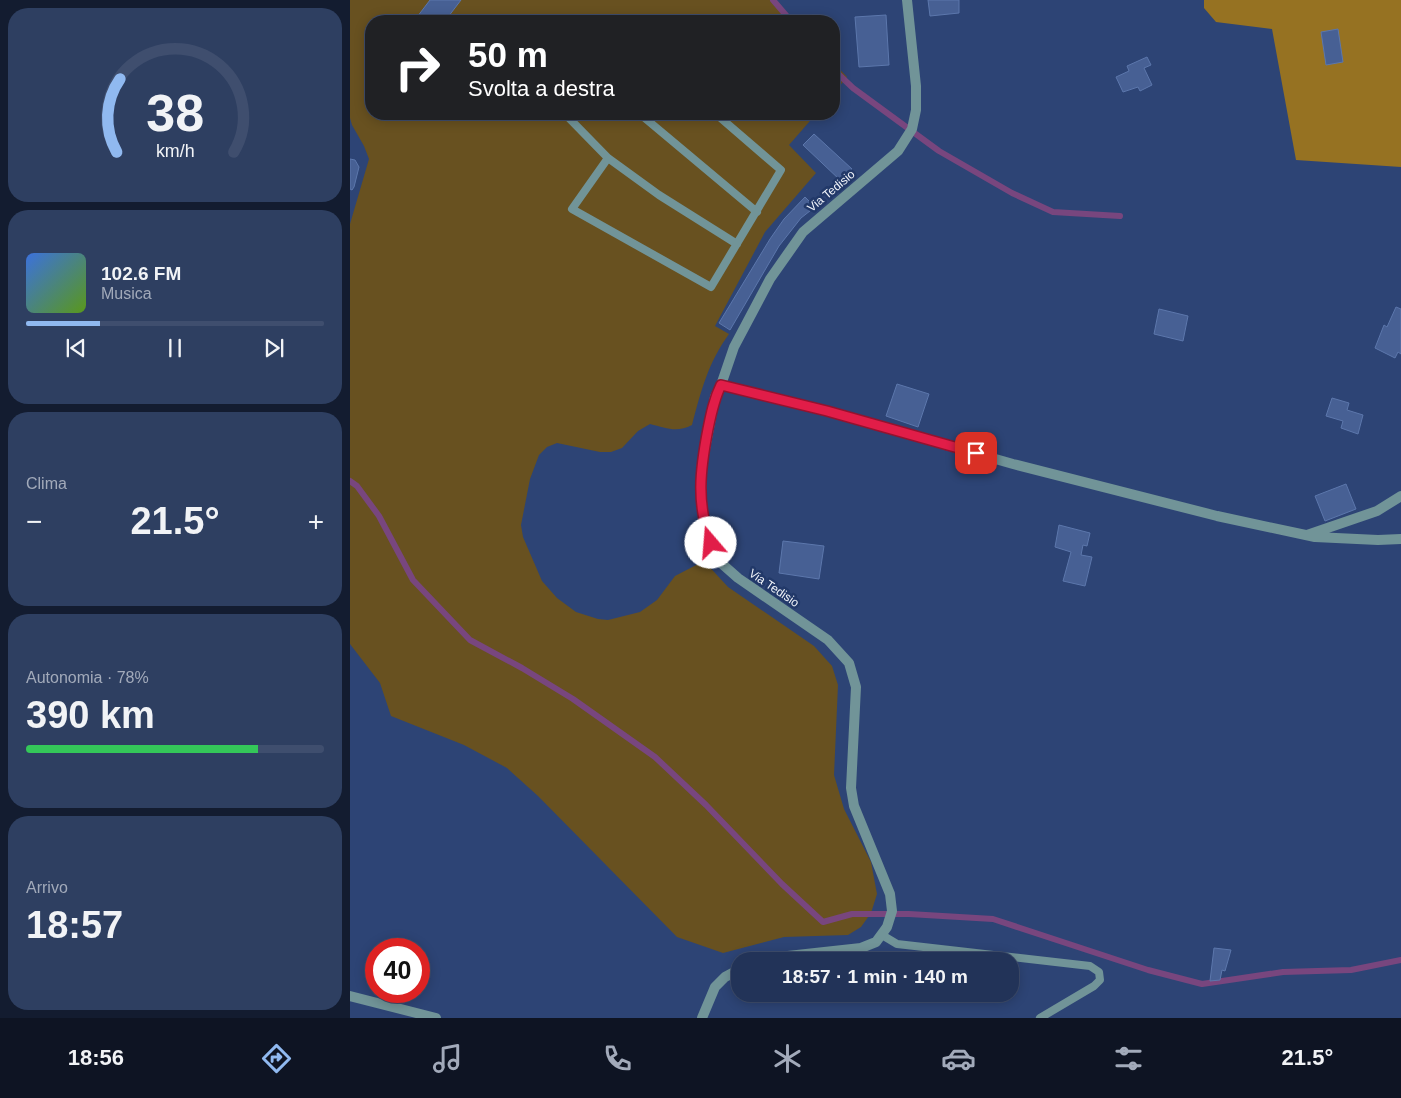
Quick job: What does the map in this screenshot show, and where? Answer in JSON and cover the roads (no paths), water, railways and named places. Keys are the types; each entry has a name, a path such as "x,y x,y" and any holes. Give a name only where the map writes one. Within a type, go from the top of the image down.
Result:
{"street":[{"name":"Via Tedisio","path":"882,935 887,927 892,911 890,894 854,806 851,788 856,687 849,663 828,640 738,578 721,563 704,525 701,495 702,464 715,398 734,347 770,279 803,232 898,151 912,130 916,110 916,86 907,0"},
{"path":"721,385 827,411 1013,464 1217,516 1306,536 1378,540 1401,539"},
{"path":"1306,536 1377,510 1401,496"},
{"path":"822,952 861,948 876,942 882,935"},
{"path":"702,1018 715,987 725,976 731,973"},
{"path":"350,996 436,1018"}],"lane":[{"path":"571,120 608,158 659,195 737,244"},
{"path":"647,120 757,212"},
{"path":"608,158 572,209 712,287 781,170 723,120"},
{"path":"882,935 897,944 1090,966 1098,972 1100,980 1094,986 1040,1018"}],"waterway":[{"path":"773,0 786,15"},
{"path":"840,76 853,88 939,151 1012,193 1053,212 1120,216"},
{"path":"350,481 357,486 379,516 413,580 470,640 522,668 573,699 655,757 706,805 782,884 823,922 852,914 909,914 993,919 1148,970 1202,984 1283,972 1351,970 1401,960"}]}
